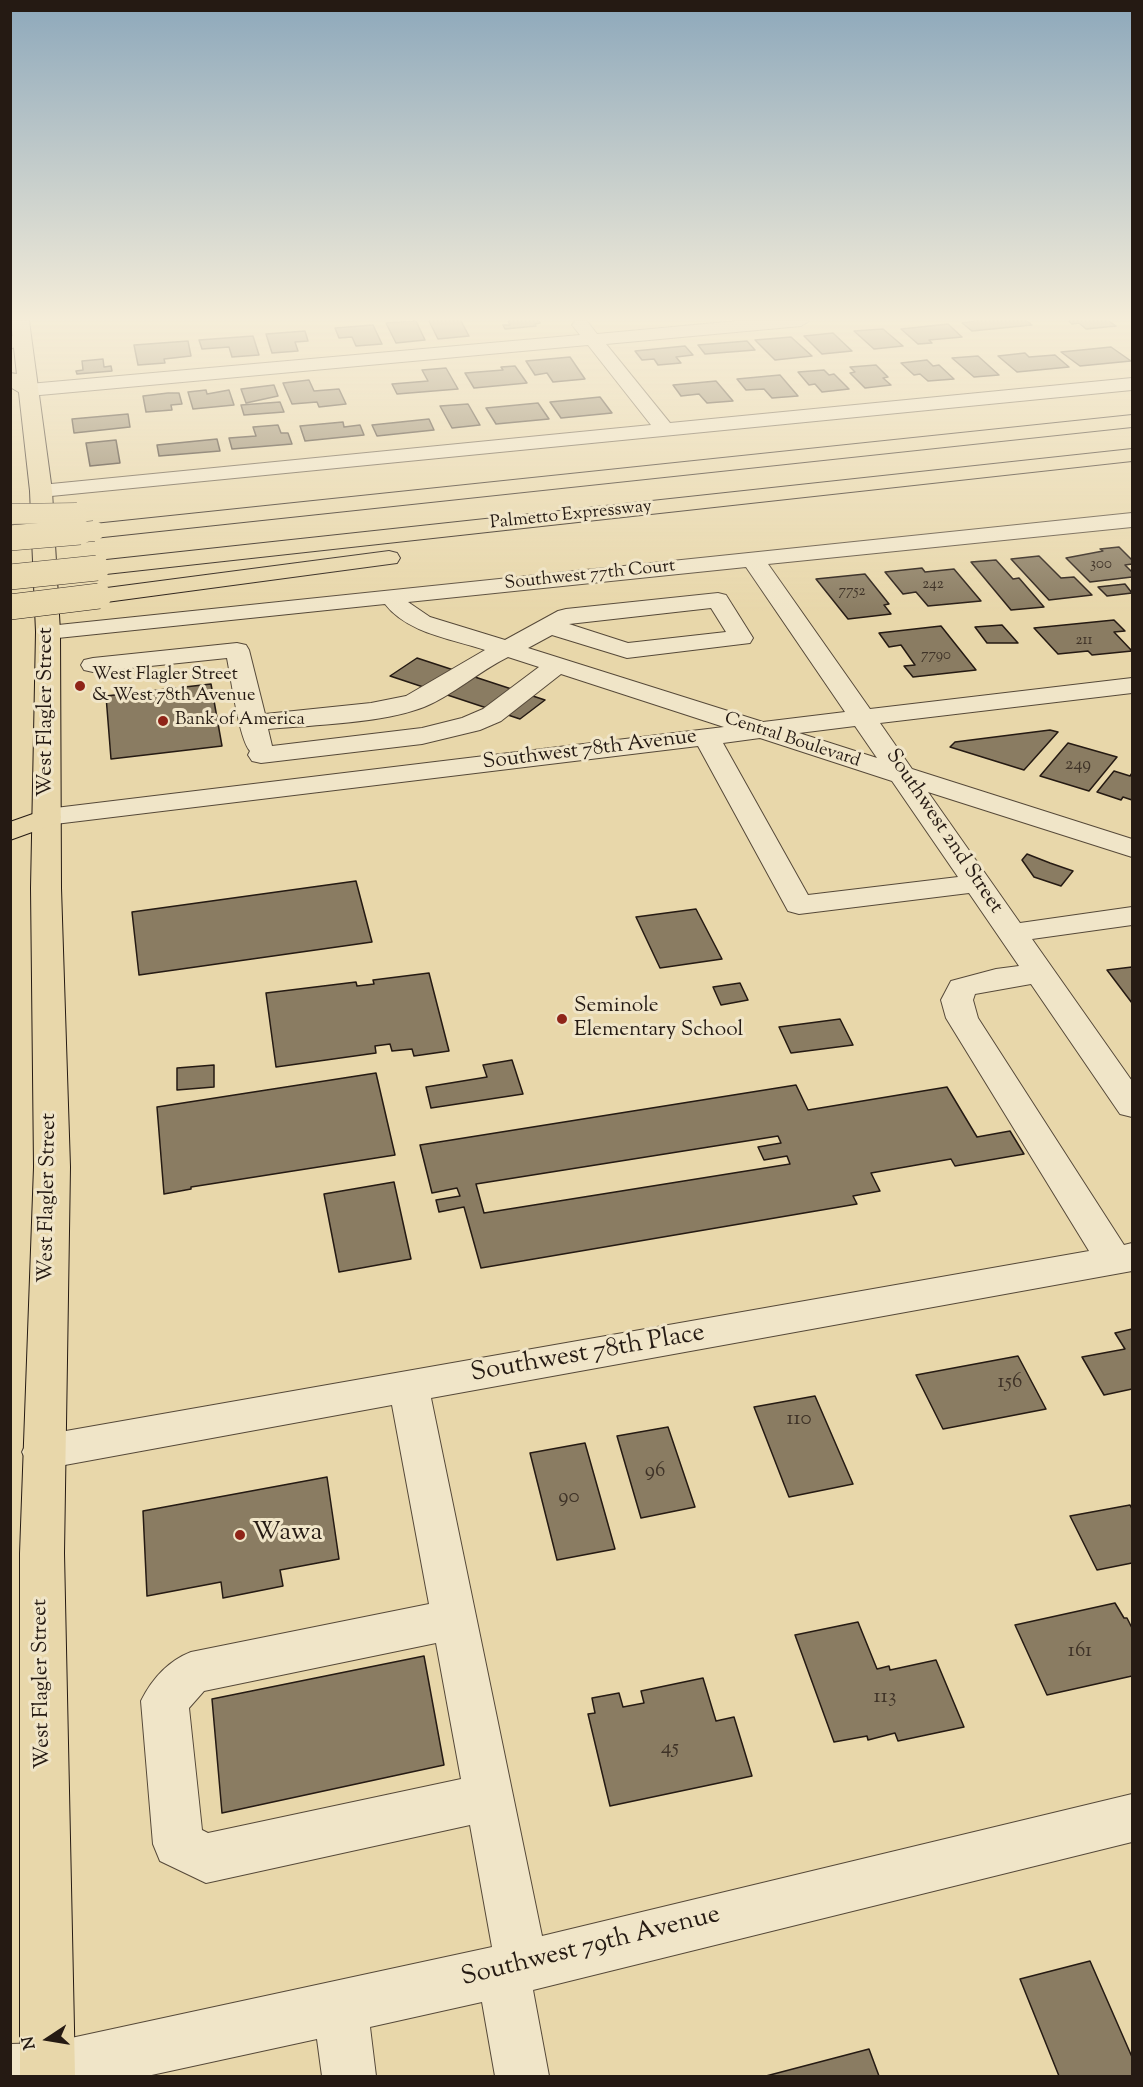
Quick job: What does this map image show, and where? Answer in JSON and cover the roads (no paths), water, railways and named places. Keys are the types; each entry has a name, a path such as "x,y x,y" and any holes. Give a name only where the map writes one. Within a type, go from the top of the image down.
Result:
{"main road":[{"name":"West Flagler Street","path":"32,418 41,491 48,632 46,888 52,1167 42,1553 36,2074"},
{"name":"Palmetto Expressway","path":"10,538 92,522 191,520 1132,421"},
{"name":"Palmetto Expressway","path":"10,578 1132,455"},
{"path":"10,607 560,536 1132,473"},
{"path":"10,514 52,512 92,522"},
{"path":"10,820 47,817"},
{"path":"10,832 47,817"}],"street":[{"path":"656,418 665,430"},
{"path":"41,491 783,418"},
{"name":"Southwest 77th Court","path":"48,632 1132,520"},
{"name":"Southwest 2nd Street","path":"753,560 906,777 1132,1106"},
{"name":"Central Boulevard","path":"392,597 401,609 422,622 1132,848"},
{"path":"254,723 371,711 414,702 429,695 477,663 566,616 718,600 741,638 627,651 550,626"},
{"path":"231,614 269,791"},
{"path":"93,665 237,650"},
{"path":"261,755 422,735 471,724 492,715 558,664"},
{"name":"Southwest 78th Avenue","path":"47,817 1132,686"},
{"path":"706,736 799,905 978,883"},
{"path":"1012,933 1132,916"},
{"path":"1040,973 996,979 962,988 957,1000 962,1017 1124,1259"},
{"name":"Southwest 78th Place","path":"44,1452 1124,1259"},
{"path":"409,1387 488,1797 513,1969 522,2076"},
{"path":"453,1619 191,1673 165,1701 178,1844 206,1858 488,1797"},
{"name":"Southwest 79th Avenue","path":"36,2074 513,1969 1132,1818"},
{"path":"340,2006 349,2076"}],"place":[{"name":"West Flagler Street & West 78th Avenue","path":"80,686"},
{"name":"Bank of America","path":"163,721"},
{"name":"Seminole Elementary School","path":"562,1019"},
{"name":"Wawa","path":"240,1535"}]}
